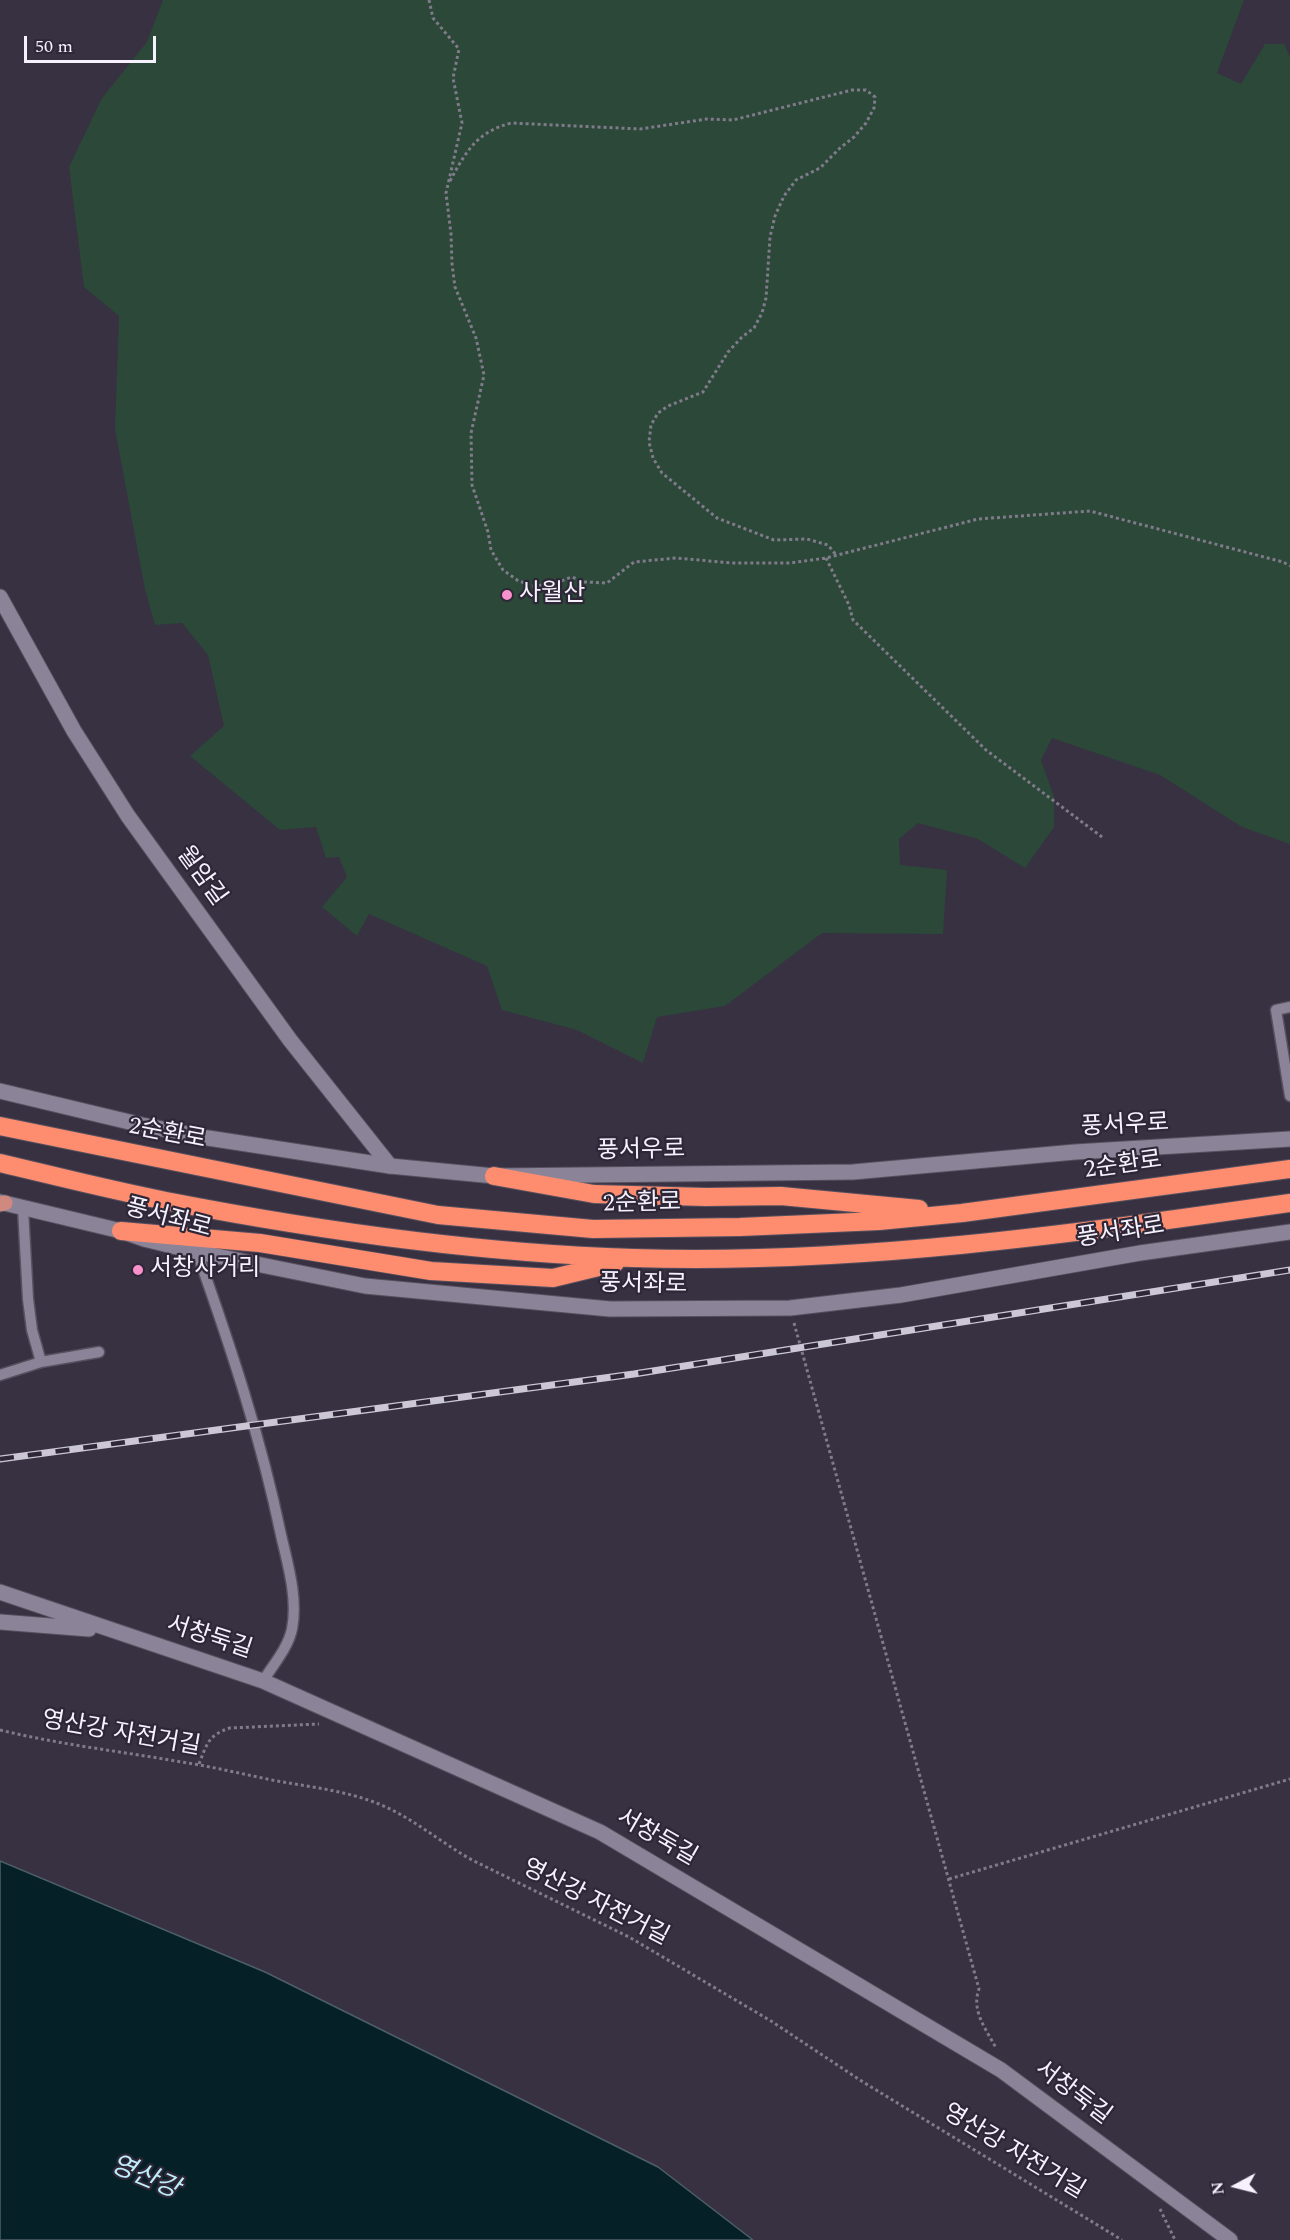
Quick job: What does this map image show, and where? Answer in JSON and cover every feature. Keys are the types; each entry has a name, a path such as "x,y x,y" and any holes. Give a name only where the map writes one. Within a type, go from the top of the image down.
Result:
{"highway":[{"name":"2순환로","path":"0,1126 438,1215 593,1229 740,1227 879,1221 962,1213 1290,1168"},
{"path":"0,1163 163,1201 269,1220 440,1245 633,1258 785,1257 936,1249 1086,1232 1290,1203"},
{"path":"494,1176 594,1194 706,1197 781,1196 962,1213"},
{"path":"121,1231 260,1243 431,1271 553,1278 633,1258"}],"street":[{"name":"월암길","path":"0,597 74,731 122,807 290,1040 390,1166"},
{"name":"풍서우로","path":"0,1091 207,1138 390,1166 494,1176 853,1172 1075,1152 1290,1138"},
{"name":"풍서좌로","path":"2,1203 121,1231 197,1252 365,1286 492,1300 610,1309 790,1308 901,1295 1140,1253 1290,1232"},
{"name":"서창둑길","path":"0,1592 263,1681 600,1832 1002,2070 1230,2240"},
{"path":"0,1622 113,1631"}],"lane":[{"path":"1290,1007 1276,1010 1290,1096"},
{"path":"23,1209 28,1299 32,1330 41,1362"},
{"path":"197,1252 235,1360 267,1470 290,1577 294,1608 289,1639 263,1681"},
{"path":"0,1375 41,1362 99,1352"}],"path":[{"path":"429,0 433,18 459,49 453,78 462,123 446,193 452,234 455,286 476,338 484,375 471,433 472,485 488,532 491,550 503,570 517,580 532,586 552,584 572,577 585,582 607,583 634,562 676,558 732,563 790,562 826,558 978,519 1090,511 1283,562 1290,566"},
{"path":"448,186 462,158 476,142 494,128 511,123 640,129 706,119 734,120 852,90 866,90 875,97 874,108 866,123 854,137 820,168 796,180 784,196 775,216 770,237 766,298 762,314 754,328 728,352 703,392 668,406 658,413 651,425 649,442 653,458 662,473 717,518 774,540 807,538 828,545 837,556"},
{"path":"826,558 849,605 853,620 986,750 1102,837"},
{"path":"790,1308 979,1989 975,1999 978,2015 996,2048 1002,2070"},
{"path":"198,1765 209,1740 220,1731 230,1728 322,1724"},
{"name":"영산강 자전거길","path":"0,1730 79,1746 198,1765 357,1797 406,1817 447,1846 472,1860 567,1905 646,1947 771,2021 863,2082 1122,2240"},
{"path":"949,1879 1290,1779"}],"shaded area":[{"path":"163,0 1244,0 1217,73 1241,84 1265,44 1284,44 1290,57 1290,844 1242,827 1160,775 1052,738 1041,760 1054,797 1054,827 1025,868 978,839 918,823 899,839 900,865 947,870 943,934 822,933 725,1006 657,1017 643,1063 577,1030 502,1010 487,966 369,914 357,936 322,907 347,877 339,857 326,858 316,827 280,830 190,756 224,726 208,655 182,623 155,625 145,589 115,429 119,316 84,287 69,167 102,98 147,42"}],"water":[{"name":"영산강","path":"0,1861 265,1972 658,2167 753,2240 0,2240"}],"railway":[{"path":"0,1459 634,1374 1290,1270"}],"place":[{"name":"사월산","path":"507,595"},
{"name":"서창사거리","path":"138,1270"}]}
